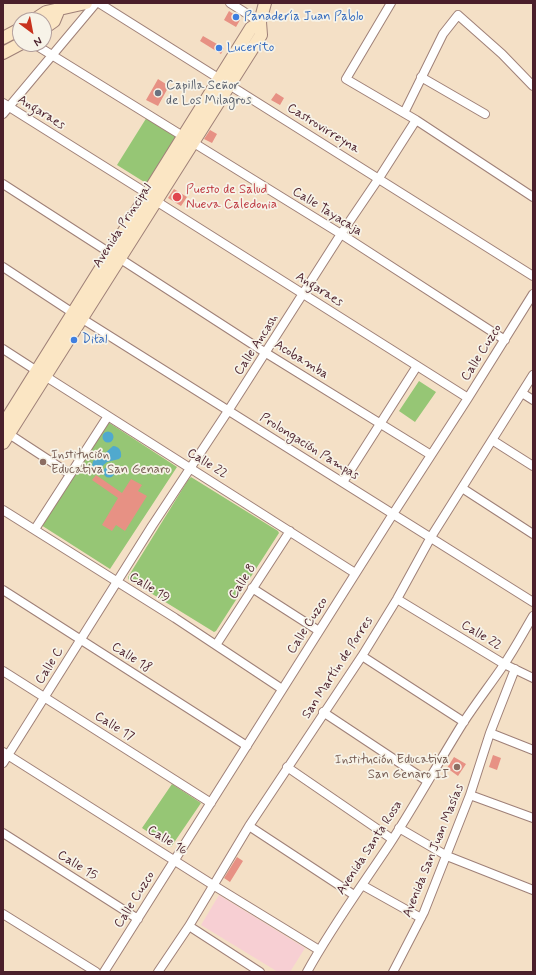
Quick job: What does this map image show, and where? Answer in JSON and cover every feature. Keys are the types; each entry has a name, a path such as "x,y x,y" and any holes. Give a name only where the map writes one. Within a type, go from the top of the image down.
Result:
{"street":[{"path":"46,12 62,6 86,3"},
{"path":"3,114 6,104 96,3"},
{"name":"Castrovirreyna","path":"99,3 533,276"},
{"path":"230,3 260,22"},
{"name":"Avenida Principal","path":"5,434 77,315 225,82 261,35 260,22 265,3"},
{"path":"391,3 346,79 404,112 533,197"},
{"path":"52,22 62,6"},
{"path":"404,112 442,34 458,15 502,54 533,86"},
{"path":"3,38 12,33"},
{"path":"3,53 12,48"},
{"name":"Calle Tayacaja","path":"46,52 341,234 505,340"},
{"path":"421,77 485,114"},
{"name":"Angaraes","path":"6,104 468,398"},
{"name":"Calle Ancash","path":"117,582 416,120"},
{"name":"Acobamba","path":"3,184 266,353 431,455"},
{"name":"Prolongación Pampas","path":"3,267 228,411 533,602"},
{"name":"Calle Cuzco","path":"104,972 355,573 533,294"},
{"name":"Calle 22","path":"3,348 190,469 355,573"},
{"path":"343,482 417,366"},
{"name":"San Martín de Porres","path":"158,972 189,926 249,826 287,767 362,656 397,599 431,537 533,375"},
{"path":"522,393 533,400"},
{"path":"35,529 108,416"},
{"path":"5,434 70,474"},
{"path":"492,440 533,466"},
{"path":"462,488 533,534"},
{"name":"Calle 19","path":"3,510 216,645 282,689"},
{"name":"Calle 8","path":"216,645 290,531"},
{"name":"Calle C","path":"3,763 6,753 45,697 117,582"},
{"path":"252,588 319,630"},
{"name":"Calle 18","path":"3,590 247,746"},
{"name":"Calle 22","path":"397,599 504,664 533,678"},
{"name":"Avenida Santa Rosa","path":"307,972 319,950 354,895 392,840 464,722 504,664 533,616"},
{"path":"362,656 464,722"},
{"name":"Avenida San Juan Masías","path":"393,972 424,912 447,856 470,795 490,732 515,669"},
{"name":"Calle 17","path":"3,671 211,803"},
{"path":"323,712 427,781"},
{"path":"490,732 533,750"},
{"name":"Calle 16","path":"6,753 213,885 319,950"},
{"path":"287,767 392,840"},
{"path":"470,795 533,818"},
{"path":"249,826 354,895"},
{"path":"399,828 447,856 533,890"},
{"name":"Calle 15","path":"3,833 138,919"},
{"path":"362,885 421,918"},
{"path":"3,914 96,972"},
{"path":"189,926 260,972"}],"shaded area":[{"path":"219,895 305,948 290,972 278,972 201,925"}],"green space":[{"path":"147,117 179,137 149,185 117,165"},
{"path":"419,381 436,392 415,422 399,411"},
{"path":"108,422 177,467 110,569 41,525"},
{"path":"191,477 279,533 214,632 128,579"},
{"path":"172,784 201,803 171,847 142,828"}],"water":[{"path":"108,431 112,433 114,437 112,441 108,443 104,441 102,437 104,433"},
{"path":"113,446 120,449 121,457 119,459 107,462 99,469 94,470 92,466 93,461"},
{"path":"109,466 113,468 115,472 113,476 109,478 105,476 103,472 105,468"}],"building":[{"path":"229,11 240,20 236,27 224,20"},
{"path":"203,36 224,48 221,54 200,41"},
{"name":"Capilla Señor de Los Milagros","path":"158,79 169,86 158,106 146,100"},
{"path":"276,93 284,98 280,105 271,100"},
{"path":"210,130 217,134 212,143 204,139"},
{"name":"Puesto de Salud Nueva Caledonia","path":"174,189 187,197 181,206 168,198"},
{"path":"96,475 122,493 131,479 142,485 138,491 147,496 125,531 116,525 112,531 102,525 118,498 92,480"},
{"path":"493,755 501,758 497,770 489,767"},
{"path":"454,757 466,764 458,776 447,768"},
{"path":"237,857 243,861 230,882 224,878"}],"place":[{"name":"Panadería Juan Pablo","path":"236,17"},
{"name":"Lucerito","path":"219,48"},
{"name":"Capilla Señor de Los Milagros","path":"158,93"},
{"name":"Puesto de Salud Nueva Caledonia","path":"177,197"},
{"name":"Dital","path":"74,340"},
{"name":"Institución Educativa San Genaro","path":"43,462"},
{"name":"Institución Educativa San Genaro II","path":"457,767"}]}
